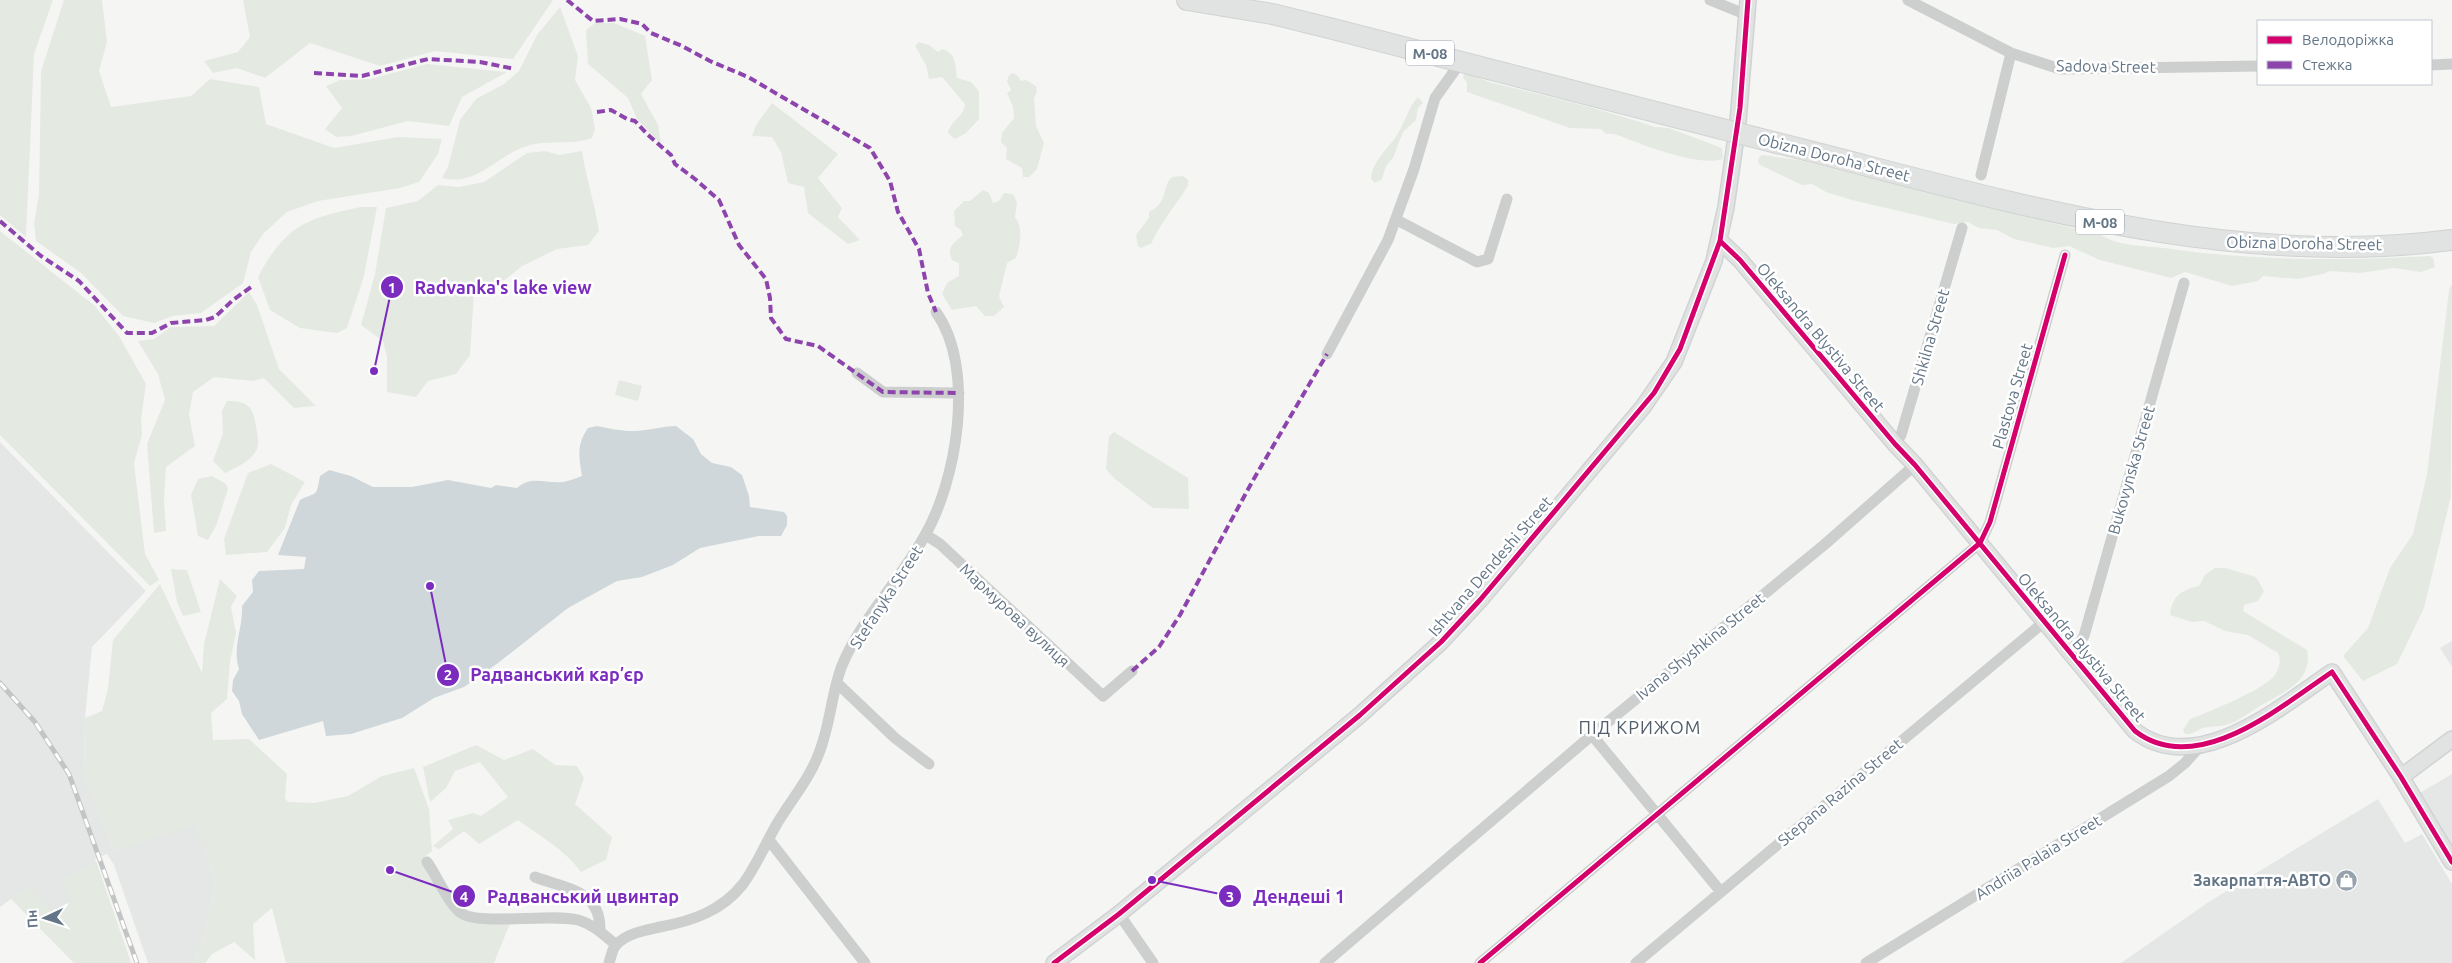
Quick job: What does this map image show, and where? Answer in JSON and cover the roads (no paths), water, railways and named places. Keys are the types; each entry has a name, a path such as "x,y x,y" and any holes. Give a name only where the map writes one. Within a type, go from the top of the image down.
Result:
{"highway":[{"name":"Obizna Doroha Street","path":"1187,0 1272,14 2050,211 2169,235 2267,246 2375,246 2452,240"}],"street":[{"path":"1710,0 1747,16"},
{"path":"1738,122 1748,0"},
{"name":"Sadova Street","path":"1908,0 2011,53 2054,67 2069,69 2257,66"},
{"path":"1981,174 2011,53"},
{"path":"1327,354 1364,288 1397,220 1435,98 1455,70 1459,60"},
{"path":"2432,65 2452,64"},
{"name":"Ishtvana Dendeshi Street","path":"1054,963 1119,914 1390,690 1441,642 1480,600 1660,384 1684,340 1720,241 1736,144"},
{"path":"1397,220 1477,262 1483,262 1488,259 1507,199"},
{"name":"Shkilna Street","path":"1895,444 1901,435 1962,228"},
{"name":"Oleksandra Blystiva Street","path":"1720,241 1740,260 1895,444 1915,465 2125,721 2144,738 2160,745 2223,740 2243,731 2332,672 2401,777 2452,862"},
{"name":"Plastova Street","path":"1980,543 1990,522 2065,254"},
{"name":"Bukovynska Street","path":"2069,652 2078,645 2084,636 2184,283"},
{"name":"Stefanyka Street","path":"616,945 632,934 691,920 718,907 737,892 746,880 817,759 841,668 863,627 926,535 936,512 953,457 959,394 952,349 944,323 936,312"},
{"path":"857,373 883,392 959,394"},
{"name":"Ivana Shyshkina Street","path":"1325,963 1592,735 1824,545 1915,465"},
{"name":"Мармурова вулиця","path":"926,535 940,544 1091,687 1103,696 1132,671"},
{"path":"1480,963 1980,543"},
{"name":"Stepana Razina Street","path":"1636,963 1650,959 1720,892 2044,622"},
{"path":"837,683 895,738 928,764"},
{"path":"1592,735 1720,892"},
{"path":"2401,777 2452,739"},
{"name":"Andriia Palaia Street","path":"1866,963 2169,776 2196,753 2204,743"},
{"path":"769,840 865,963"},
{"path":"427,862 461,913 474,918 570,919 585,923 600,931 616,945 609,963"},
{"path":"535,877 586,896 596,905 600,920 600,931"},
{"path":"1119,914 1154,963"}],"railway":[{"path":"0,683 35,722 69,774 137,963"}],"place":[{"name":"Radvanka's lake view","path":"374,371"},
{"name":"Радванський карʼєр","path":"430,586"},
{"name":"Радванський цвинтар","path":"390,870"},
{"name":"Дендеші 1","path":"1152,880"},
{"name":"Закарпаття-АВТО","path":"2347,880"}],"district":[{"name":"ПІД КРИЖОМ","path":"1640,727"}]}
